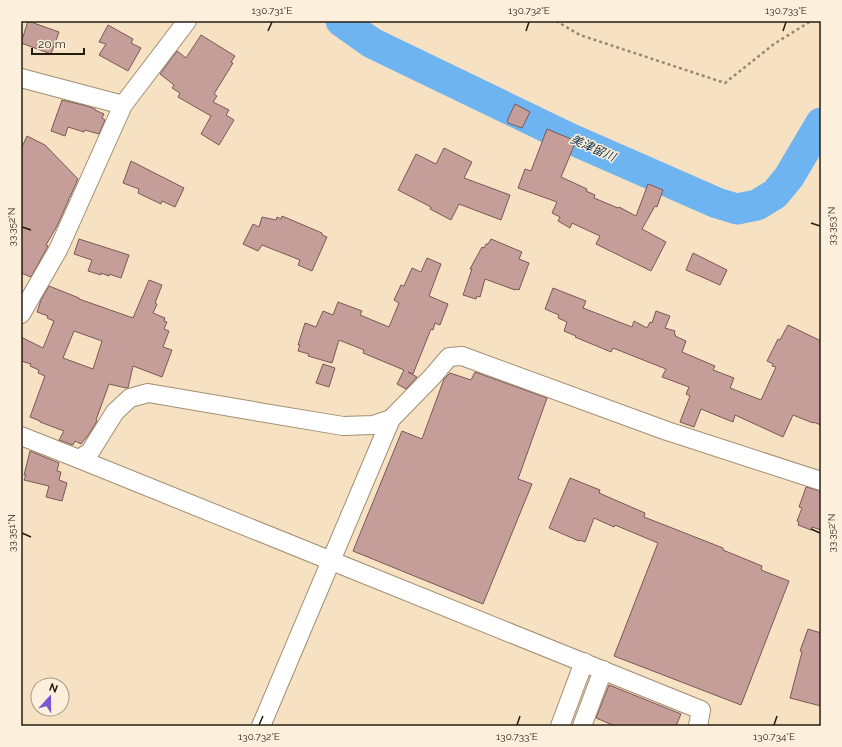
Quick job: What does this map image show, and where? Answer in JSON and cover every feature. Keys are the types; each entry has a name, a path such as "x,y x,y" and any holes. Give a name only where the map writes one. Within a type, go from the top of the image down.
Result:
{"street":[{"path":"21,314 58,250 123,105 187,21"},
{"path":"21,78 123,105"},
{"path":"261,726 391,419 432,377 449,357 462,356 667,431 821,481"},
{"path":"79,459 90,452 115,412 130,398 148,393 265,414 344,426 373,425 391,419"},
{"path":"21,436 701,710 698,726"},
{"path":"560,726 584,662"},
{"path":"582,726 603,670"}],"path":[{"path":"556,21 580,35 725,83 774,44 811,21"}],"building":[{"path":"28,21 59,32 51,54 21,43"},
{"path":"108,25 133,39 131,43 141,48 128,71 99,55 106,44 99,42"},
{"path":"201,35 235,56 231,62 233,63 214,94 217,96 213,102 229,110 226,115 234,120 219,145 201,134 211,116 178,97 180,93 172,88 174,85 160,74 177,51 186,58"},
{"path":"62,100 87,106 104,114 102,118 105,120 99,134 85,130 84,132 68,127 65,136 51,131"},
{"path":"515,104 530,112 522,128 508,123 507,121"},
{"path":"547,129 576,141 561,177 587,189 586,191 595,195 594,198 618,208 619,207 636,216 648,184 663,190 657,207 655,206 642,229 666,242 651,271 596,244 600,236 572,223 570,228 558,221 560,217 552,213 557,202 518,188 525,169 531,171"},
{"path":"27,136 45,145 78,179 57,226 46,245 48,246 31,277 21,273 21,149"},
{"path":"444,148 472,162 464,178 510,195 501,220 459,204 451,220 430,209 431,207 398,190 416,154 436,164"},
{"path":"131,161 184,188 175,207 162,201 161,204 138,193 139,189 123,183"},
{"path":"282,216 322,233 322,235 327,237 312,271 298,265 300,260 262,245 258,251 243,244 253,224 259,227 262,217 276,220 277,217 281,219"},
{"path":"79,239 129,255 121,278 109,274 109,276 101,273 101,275 88,271 92,260 74,254"},
{"path":"491,239 522,252 519,259 529,263 519,290 515,290 485,279 480,297 477,296 476,299 463,295 472,269 470,269 482,247 484,248"},
{"path":"693,253 727,270 720,285 686,270"},
{"path":"427,258 441,264 429,296 448,304 440,325 435,323 433,330 431,329 413,374 408,372 417,377 406,389 397,384 404,370 363,353 364,350 339,340 332,363 308,356 309,354 298,351 300,345 298,345 305,323 316,327 323,311 333,315 338,302 362,311 360,315 389,327 399,303 394,300 401,285 404,286 412,268 421,272"},
{"path":"149,280 162,285 153,313 165,318 164,321 167,322 164,329 169,331 163,347 172,350 162,377 133,366 128,388 109,384 96,420 97,421 81,444 75,441 73,445 59,440 64,431 30,417 45,376 38,373 39,370 30,366 31,364 21,361 21,337 43,348 54,321 47,318 48,316 37,312 41,300 49,286 79,299 133,318","holes":["74,331 102,341 93,369 63,358"]},
{"path":"553,288 586,301 583,308 632,327 634,321 647,328 650,322 652,323 656,311 670,316 665,328 675,331 675,336 686,341 682,352 715,366 713,370 734,378 730,388 761,400 776,367 772,366 773,364 767,361 778,339 780,340 788,325 821,341 821,425 793,415 783,437 735,415 733,422 701,409 694,427 680,422 690,396 686,394 689,387 662,377 666,369 613,348 611,352 564,331 567,322 558,318 559,315 545,309"},
{"path":"323,364 335,368 329,387 316,383"},
{"path":"475,372 547,398 518,479 532,484 483,604 353,551 402,431 422,439 444,379 450,373 471,380"},
{"path":"30,451 59,463 57,471 61,472 59,480 67,483 62,501 46,497 49,486 24,480"},
{"path":"570,478 600,490 599,493 645,513 644,517 723,548 723,550 762,566 761,570 789,581 741,705 614,656 658,543 594,518 585,542 579,541 549,528"},
{"path":"806,487 821,491 821,530 812,527 811,530 798,525 799,522 797,521 802,508 799,507"},
{"path":"808,629 821,633 821,706 790,698 802,652 800,651"},
{"path":"609,685 681,714 676,726 615,726 596,718"}],"waterway":[{"name":"美津留川","path":"341,21 372,43 571,139 717,203 737,209 757,205 775,194 789,177 821,123"}]}
